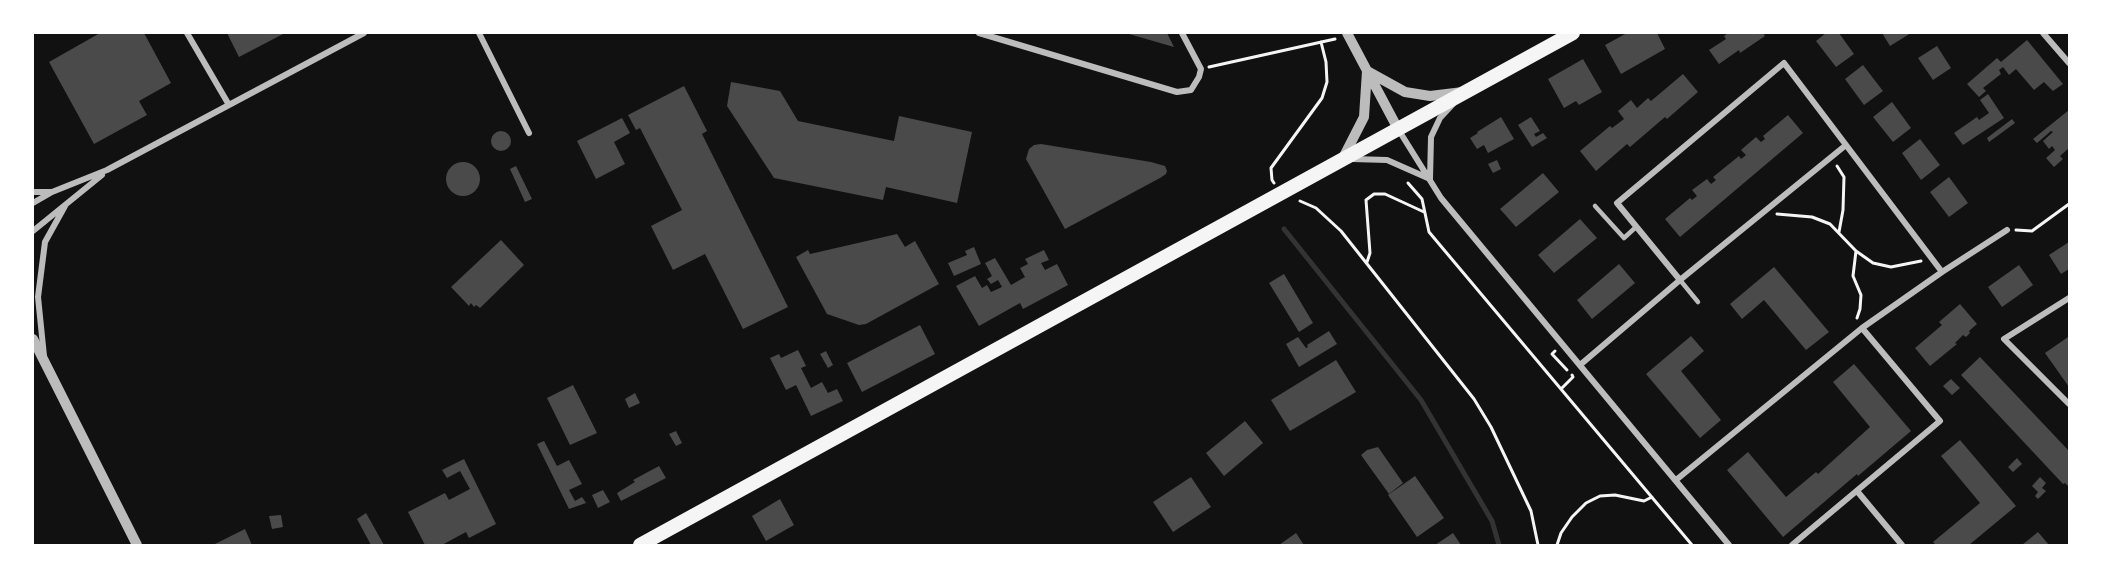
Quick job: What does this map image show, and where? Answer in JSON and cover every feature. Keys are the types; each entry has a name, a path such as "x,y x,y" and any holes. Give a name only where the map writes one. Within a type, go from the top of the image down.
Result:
{"main road":[{"path":"640,545 1573,33"}],"street":[{"path":"187,33 229,105"},
{"path":"33,203 51,192 107,170 364,33"},
{"path":"478,33 529,133"},
{"path":"979,33 1177,92 1191,90 1201,69 1182,33"},
{"path":"2043,33 2069,63"},
{"path":"1347,34 1398,129 1441,198 1729,545"},
{"path":"1680,280 1617,203 1784,63 1942,272"},
{"path":"1367,71 1405,92 1430,96 1466,91"},
{"path":"1367,71 1364,117 1343,159 1387,160 1430,179"},
{"path":"1430,179 1431,137 1440,118 1466,91"},
{"path":"1580,365 1846,145"},
{"path":"33,231 107,170"},
{"path":"33,192 51,192"},
{"path":"45,365 38,297 45,242 65,206"},
{"path":"1676,480 1862,328 2007,230"},
{"path":"2069,298 2004,339 2069,404"},
{"path":"1792,545 1940,422 1862,328"},
{"path":"33,339 136,545"},
{"path":"1857,492 1902,545"}],"lane":[{"path":"1595,206 1624,238 1636,227"},
{"path":"1680,280 1698,302"}],"path":[{"path":"1201,69 1322,42 1347,34"},
{"path":"1277,186 1272,180 1271,168 1313,113 1327,82 1322,42"},
{"path":"1830,158 1844,177 1843,210 1839,232"},
{"path":"1405,179 1422,199 1429,232 1692,545"},
{"path":"1367,261 1370,253 1366,200 1374,194 1385,194 1424,212"},
{"path":"1294,201 1301,201 1316,208 1329,219 1367,261 1474,399 1491,427 1531,511 1538,545"},
{"path":"2007,230 2032,231 2069,204"},
{"path":"1764,212 1812,218 1830,224 1856,251 1873,263 1891,267 1910,264 1930,256"},
{"path":"1856,251 1853,276 1861,295 1860,309 1855,323 1862,328"},
{"path":"1557,545 1572,517 1586,503 1600,496 1615,495 1644,501 1652,497"}],"building":[{"path":"100,33 144,33 171,83 139,101 147,115 94,144 49,62"},
{"path":"227,33 285,33 239,57"},
{"path":"1167,33 1174,47 1129,34"},
{"path":"1627,33 1657,33 1665,49 1621,74 1605,45"},
{"path":"1728,33 1763,33 1765,36 1719,64 1709,50 1726,39 1724,36"},
{"path":"1826,33 1839,33 1854,54 1836,67 1816,41"},
{"path":"1882,33 1911,33 1890,46"},
{"path":"2027,40 2063,84 2053,91 2044,82 2034,90 2016,69 2009,75 2003,67 1999,70 2001,74 1983,88 1986,91 1979,97 1967,84 1997,58 2001,62"},
{"path":"1937,46 1951,68 1933,80 1918,58"},
{"path":"1583,59 1602,92 1579,105 1576,101 1564,108 1548,79"},
{"path":"1863,65 1883,91 1864,105 1845,79"},
{"path":"1683,74 1698,92 1630,147 1627,144 1596,171 1580,151 1610,126 1612,128 1624,119 1618,111 1631,100 1637,108 1648,98 1651,101"},
{"path":"731,82 780,91 798,121 894,141 899,116 972,132 957,203 886,187 883,200 774,178 727,106"},
{"path":"684,86 707,131 702,134 788,307 743,329 705,254 673,270 651,226 682,210 640,128 636,130 628,115"},
{"path":"1988,94 2004,118 1963,145 1954,133 1977,117 1979,120 1989,113 1980,100"},
{"path":"1892,102 1911,128 1893,142 1873,117"},
{"path":"2069,110 2069,148 2060,156 2063,159 2054,167 2046,158 2055,150 2052,146 2049,149 2043,141 2053,132 2051,131 2037,143 2033,139"},
{"path":"1788,115 1803,133 1680,237 1665,219 1690,198 1692,200 1697,196 1692,190 1707,179 1711,184 1716,180 1713,177 1739,156 1741,159 1746,155 1741,150 1756,137 1761,142 1765,139 1763,136"},
{"path":"1501,117 1514,139 1488,153 1484,145 1477,149 1470,138"},
{"path":"1531,117 1540,131 1534,134 1536,137 1543,133 1547,138 1532,147 1518,125"},
{"path":"622,118 630,133 614,142 625,164 596,179 577,141"},
{"path":"2012,119 2015,123 1989,142 1987,138"},
{"path":"501,131 508,134 511,141 508,148 501,151 494,148 491,141 494,134"},
{"path":"1920,139 1940,165 1921,180 1902,153"},
{"path":"1041,144 1151,162 1165,166 1167,171 1160,178 1065,229 1026,159 1029,149"},
{"path":"1497,160 1501,169 1493,173 1488,164"},
{"path":"463,162 475,167 480,179 475,191 463,196 451,191 446,179 451,167"},
{"path":"516,166 532,199 525,202 510,169"},
{"path":"1543,173 1559,192 1516,227 1500,209"},
{"path":"1949,177 1968,203 1949,217 1930,192"},
{"path":"1580,219 1597,238 1554,273 1538,255"},
{"path":"897,234 905,247 915,241 939,284 866,324 859,325 827,314 796,257 808,250 810,254"},
{"path":"501,240 524,265 480,308 476,305 474,307 471,303 469,306 451,287"},
{"path":"2069,242 2069,269 2061,274 2049,255"},
{"path":"974,247 981,264 954,276 948,263 967,255 965,251"},
{"path":"1044,250 1049,260 1041,263 1045,270 1057,264 1068,285 1023,309 1020,303 979,326 956,286 975,276 982,288 987,285 991,292 1002,287 998,280 991,284 987,279 992,276 985,263 995,258 1011,285 1025,277 1020,268 1028,264 1025,259"},
{"path":"1619,264 1635,283 1592,319 1577,300"},
{"path":"2019,265 2033,285 2002,307 1988,287"},
{"path":"1774,267 1829,332 1806,350 1764,300 1742,319 1730,304"},
{"path":"1284,274 1313,323 1299,332 1269,283"},
{"path":"1960,304 1977,324 1966,337 1963,335 1955,343 1957,344 1930,366 1915,348 1942,325 1939,322"},
{"path":"920,325 935,354 862,392 847,363"},
{"path":"1329,331 1337,344 1299,367 1286,344 1298,337 1306,348 1307,345"},
{"path":"1691,336 1704,351 1681,371 1721,420 1700,438 1646,374"},
{"path":"2068,337 2069,340 2069,387 2045,353"},
{"path":"798,350 806,366 801,368 811,388 822,382 828,393 837,389 843,401 811,416 796,385 786,390 770,358 779,354 781,358"},
{"path":"826,351 833,365 828,368 820,354"},
{"path":"1980,357 2069,451 2069,487 2063,484 1961,375"},
{"path":"1336,360 1356,392 1290,431 1271,400"},
{"path":"1854,364 1911,431 1783,537 1727,470 1748,452 1786,497 1816,472 1818,474 1870,427 1833,382"},
{"path":"1951,379 1960,388 1952,395 1943,386"},
{"path":"573,385 597,433 570,445 547,398"},
{"path":"635,393 640,403 629,408 625,399"},
{"path":"1245,421 1263,443 1224,476 1206,453"},
{"path":"676,431 682,443 676,446 669,434"},
{"path":"1960,440 2016,506 1969,545 1936,545 1933,542 1980,503 1941,456"},
{"path":"544,441 557,466 569,460 582,484 569,490 575,501 582,497 586,503 569,509 537,444"},
{"path":"1378,447 1403,483 1389,494 1361,455 1367,450"},
{"path":"2017,458 2022,464 2013,472 2008,467"},
{"path":"464,459 496,524 469,538 466,532 442,545 425,545 408,512 445,493 449,500 470,489 460,471 447,478 442,470"},
{"path":"659,466 666,478 621,501 617,493 635,482 633,480"},
{"path":"1415,476 1444,518 1417,537 1388,495"},
{"path":"1191,477 1211,507 1173,532 1153,502"},
{"path":"2040,477 2046,483 2042,488 2046,491 2038,499 2035,496 2038,492 2032,486"},
{"path":"603,490 610,502 598,508 592,495"},
{"path":"780,499 794,525 766,541 752,516"},
{"path":"366,513 384,545 371,545 357,519"},
{"path":"281,515 283,527 272,529 269,516"},
{"path":"245,529 252,545 213,545"},
{"path":"2038,532 2049,545 2022,545"},
{"path":"1296,533 1304,545 1279,545"},
{"path":"1453,533 1461,545 1435,545"}],"waterway":[{"path":"1284,229 1421,400 1492,521 1499,545"}]}
